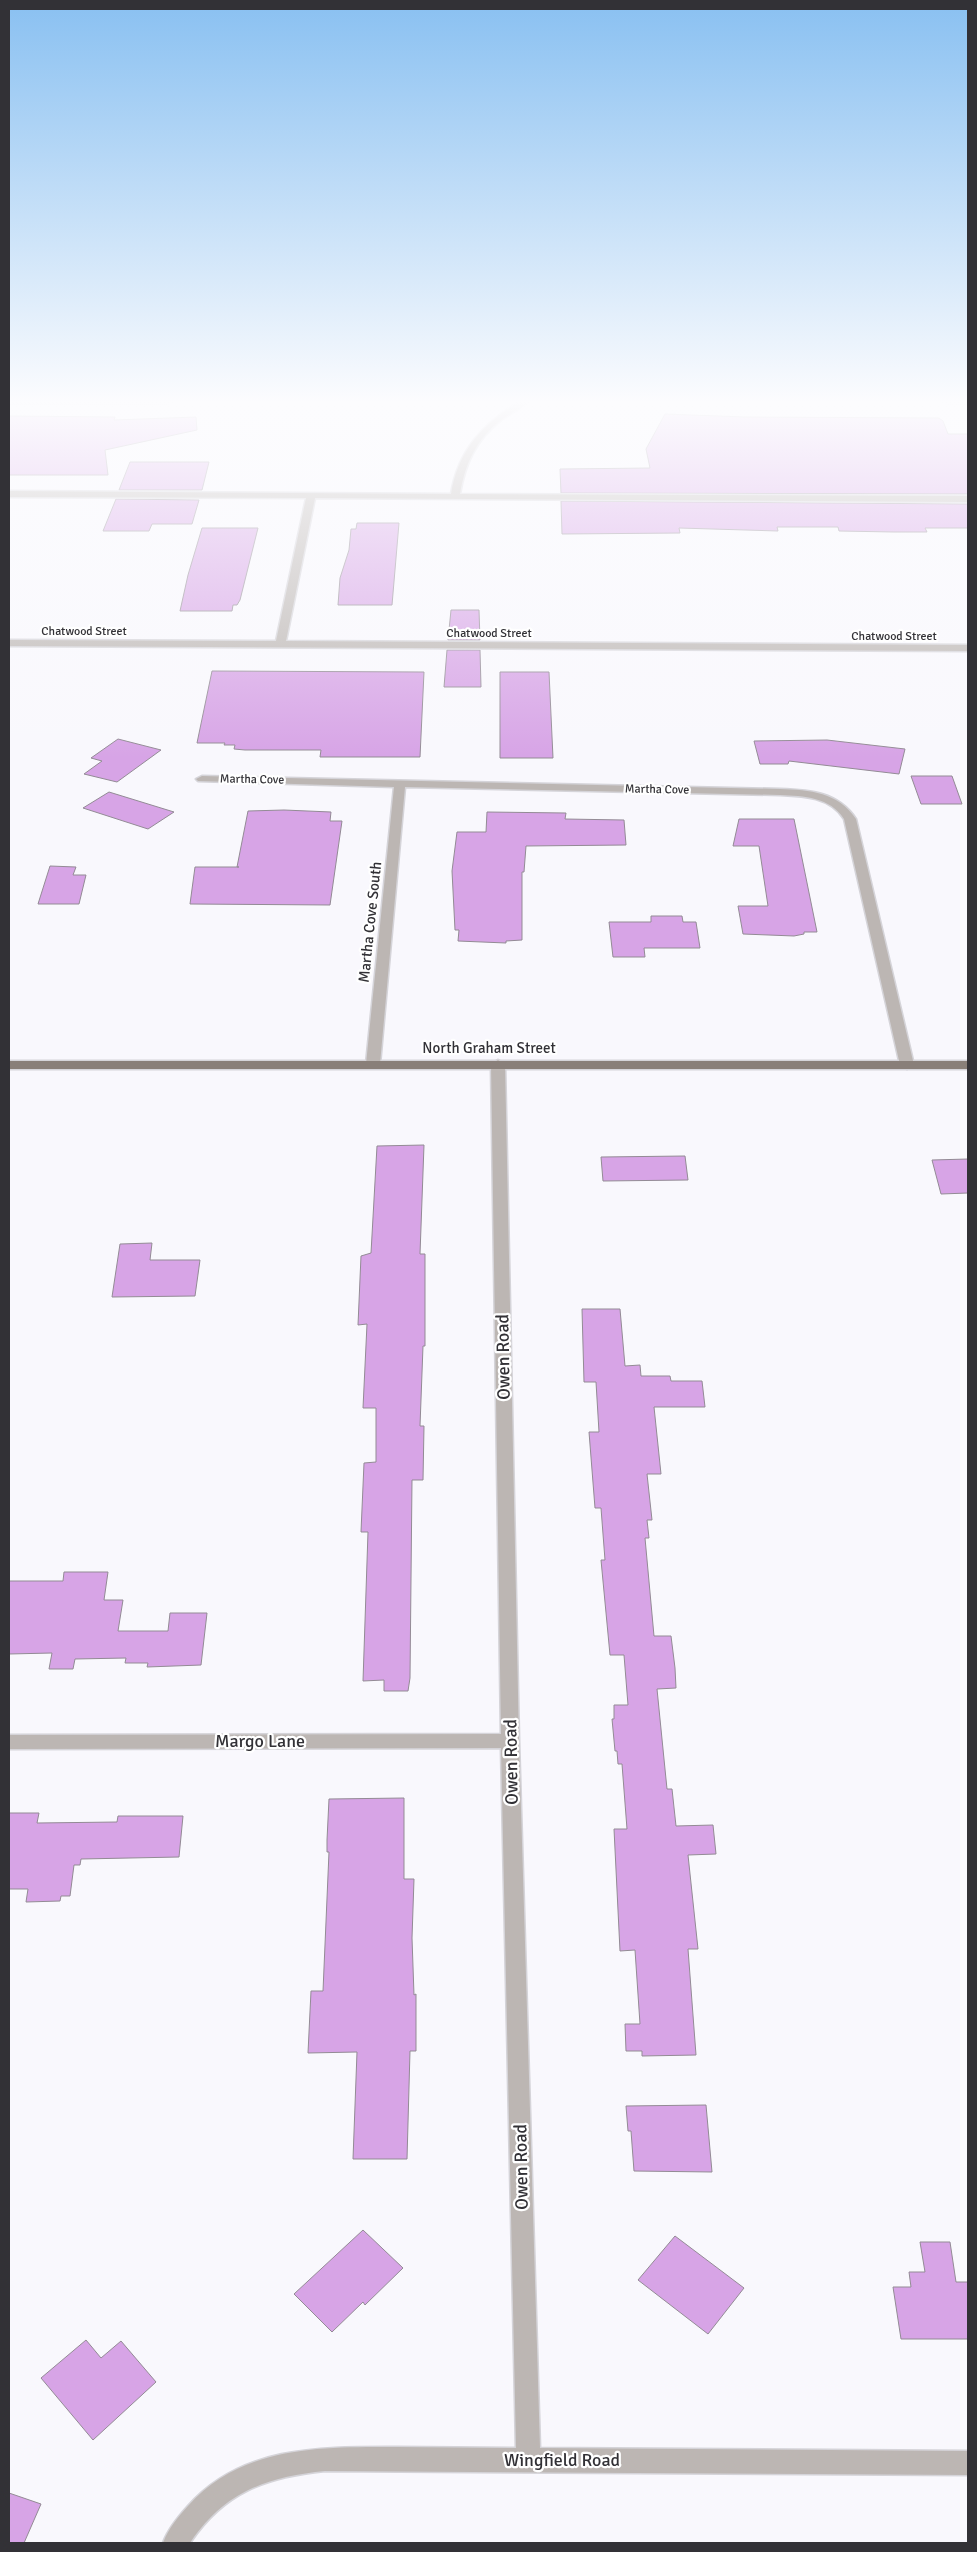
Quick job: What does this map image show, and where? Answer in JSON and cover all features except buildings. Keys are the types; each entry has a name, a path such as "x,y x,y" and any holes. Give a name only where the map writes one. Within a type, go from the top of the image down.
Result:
{"main road":[{"name":"North Graham Street","path":"9,1065 968,1065"}],"street":[{"path":"280,645 306,520"},
{"name":"Chatwood Street","path":"9,643 968,648"},
{"name":"Martha Cove","path":"202,779 780,792 812,794 840,805 850,819 907,1065"},
{"name":"Martha Cove South","path":"373,1064 400,783"},
{"name":"Owen Road","path":"498,1064 510,1741 528,2460"},
{"name":"Margo Lane","path":"9,1742 510,1741"},
{"name":"Wingfield Road","path":"178,2538 204,2507 236,2481 262,2469 294,2461 325,2459 968,2464"}]}
